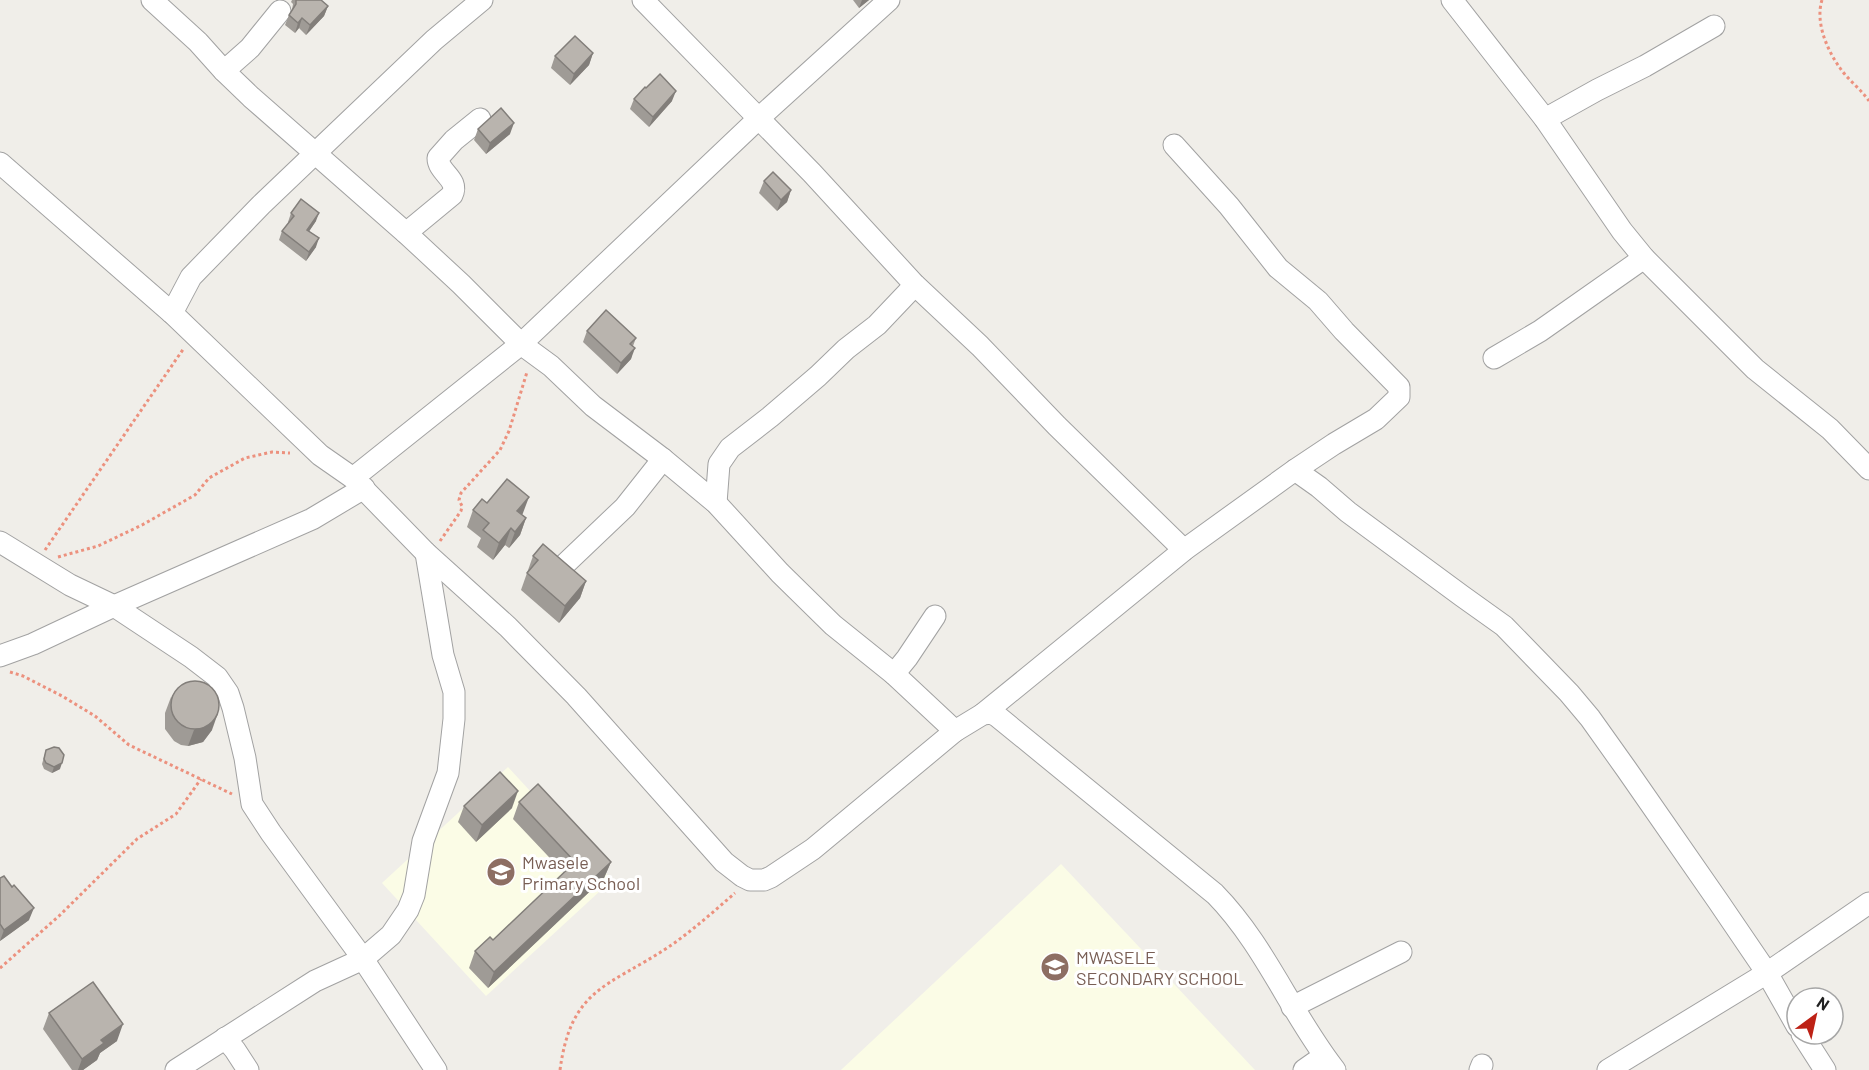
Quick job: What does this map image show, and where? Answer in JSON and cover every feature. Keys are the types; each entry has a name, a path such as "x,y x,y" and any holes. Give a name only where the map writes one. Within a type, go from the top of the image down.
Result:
{"street":[{"path":"152,0 198,42 224,71 406,233 528,349 551,366 593,406 716,503 780,573 833,625 894,674 955,731"},
{"path":"172,313 196,272 315,152 340,131 434,40 482,0"},
{"path":"643,0 812,173 915,285 980,346 1057,426 1184,550"},
{"path":"4,663 33,644 114,606 312,519 528,349 758,119 890,0"},
{"path":"1452,0 1545,118 1622,231 1644,258 1755,369 1830,429 1869,469"},
{"path":"224,71 250,48 280,11"},
{"path":"1545,118 1645,66 1714,26"},
{"path":"406,233 452,195 454,184 438,164 438,158 454,140 480,119"},
{"path":"0,163 172,313 320,455 359,483 428,554 508,627 576,696 724,862 750,880 764,880 813,849 955,731 982,714 1184,550 1295,470 1376,419 1399,397 1399,387 1318,301 1278,268 1214,189 1174,145"},
{"path":"1494,358 1540,331 1644,258"},
{"path":"716,503 719,464 730,448 770,417 846,349 877,325 915,285"},
{"path":"562,567 625,507 663,459"},
{"path":"1295,470 1319,486 1348,512 1504,626 1550,672 1596,727 1767,973 1785,1005"},
{"path":"0,542 70,585 114,606 217,677 233,708 245,758 252,804 363,959 436,1070"},
{"path":"176,1070 315,981 363,959 391,935 408,910 414,896 423,842 448,773 454,719 453,692 443,655 428,554"},
{"path":"894,674 935,615"},
{"path":"982,714 991,713 997,716 1215,894 1233,912 1254,941 1329,1063 1304,1070"},
{"path":"1608,1070 1767,973 1869,903"},
{"path":"1292,1006 1401,952"},
{"path":"225,1038 248,1070"},
{"path":"1810,1046 1825,1070"}],"path":[{"path":"1822,0 1819,18 1828,47 1841,69 1869,101"},
{"path":"36,563 193,334"},
{"path":"428,554 461,511 462,506 459,500 461,493 500,450 509,431 521,390 528,349"},
{"path":"36,563 98,546 142,525 195,495 209,478 245,458 272,452 291,453"},
{"path":"4,663 96,716 129,745 252,804"},
{"path":"0,968 59,916 121,852 159,822 176,814 201,779"},
{"path":"560,1070 572,1024 582,1006 591,996 609,982 666,949 750,880"}],"shaded area":[{"path":"508,767 612,880 486,996 382,883"},
{"name":"MWASELE SECONDARY SCHOOL","path":"1061,864 1255,1070 841,1070"}],"building":[{"path":"296,0 321,0 328,6 310,25 302,18 298,23 289,15"},
{"path":"575,36 593,53 574,74 555,56"},
{"path":"660,74 676,91 653,117 634,99"},
{"path":"501,108 514,123 490,143 478,129"},
{"path":"773,172 791,190 781,200 764,181"},
{"path":"301,199 319,213 307,230 319,238 309,252 282,231 294,216 291,213"},
{"path":"606,310 636,338 630,344 635,348 621,363 587,331"},
{"path":"507,479 529,497 517,511 526,518 515,532 511,528 499,543 483,530 489,523 473,510 482,499 487,503"},
{"path":"543,544 586,581 565,606 527,573 538,560 533,556"},
{"path":"190,681 200,681 212,688 219,700 219,710 212,722 200,729 190,729 175,718 171,710 171,700 182,685"},
{"path":"59,748 64,755 62,763 54,767 46,763 44,759 46,750"},
{"path":"500,772 518,791 482,825 464,806"},
{"path":"538,784 611,862 494,972 475,951 490,937 493,940 575,862 519,802"},
{"path":"4,876 34,908 4,930 0,924 0,878"},
{"path":"93,982 123,1024 101,1040 104,1043 82,1059 49,1013"}],"place":[{"name":"Mwasele Primary School","path":"501,872"},
{"name":"MWASELE SECONDARY SCHOOL","path":"1055,967"}]}
